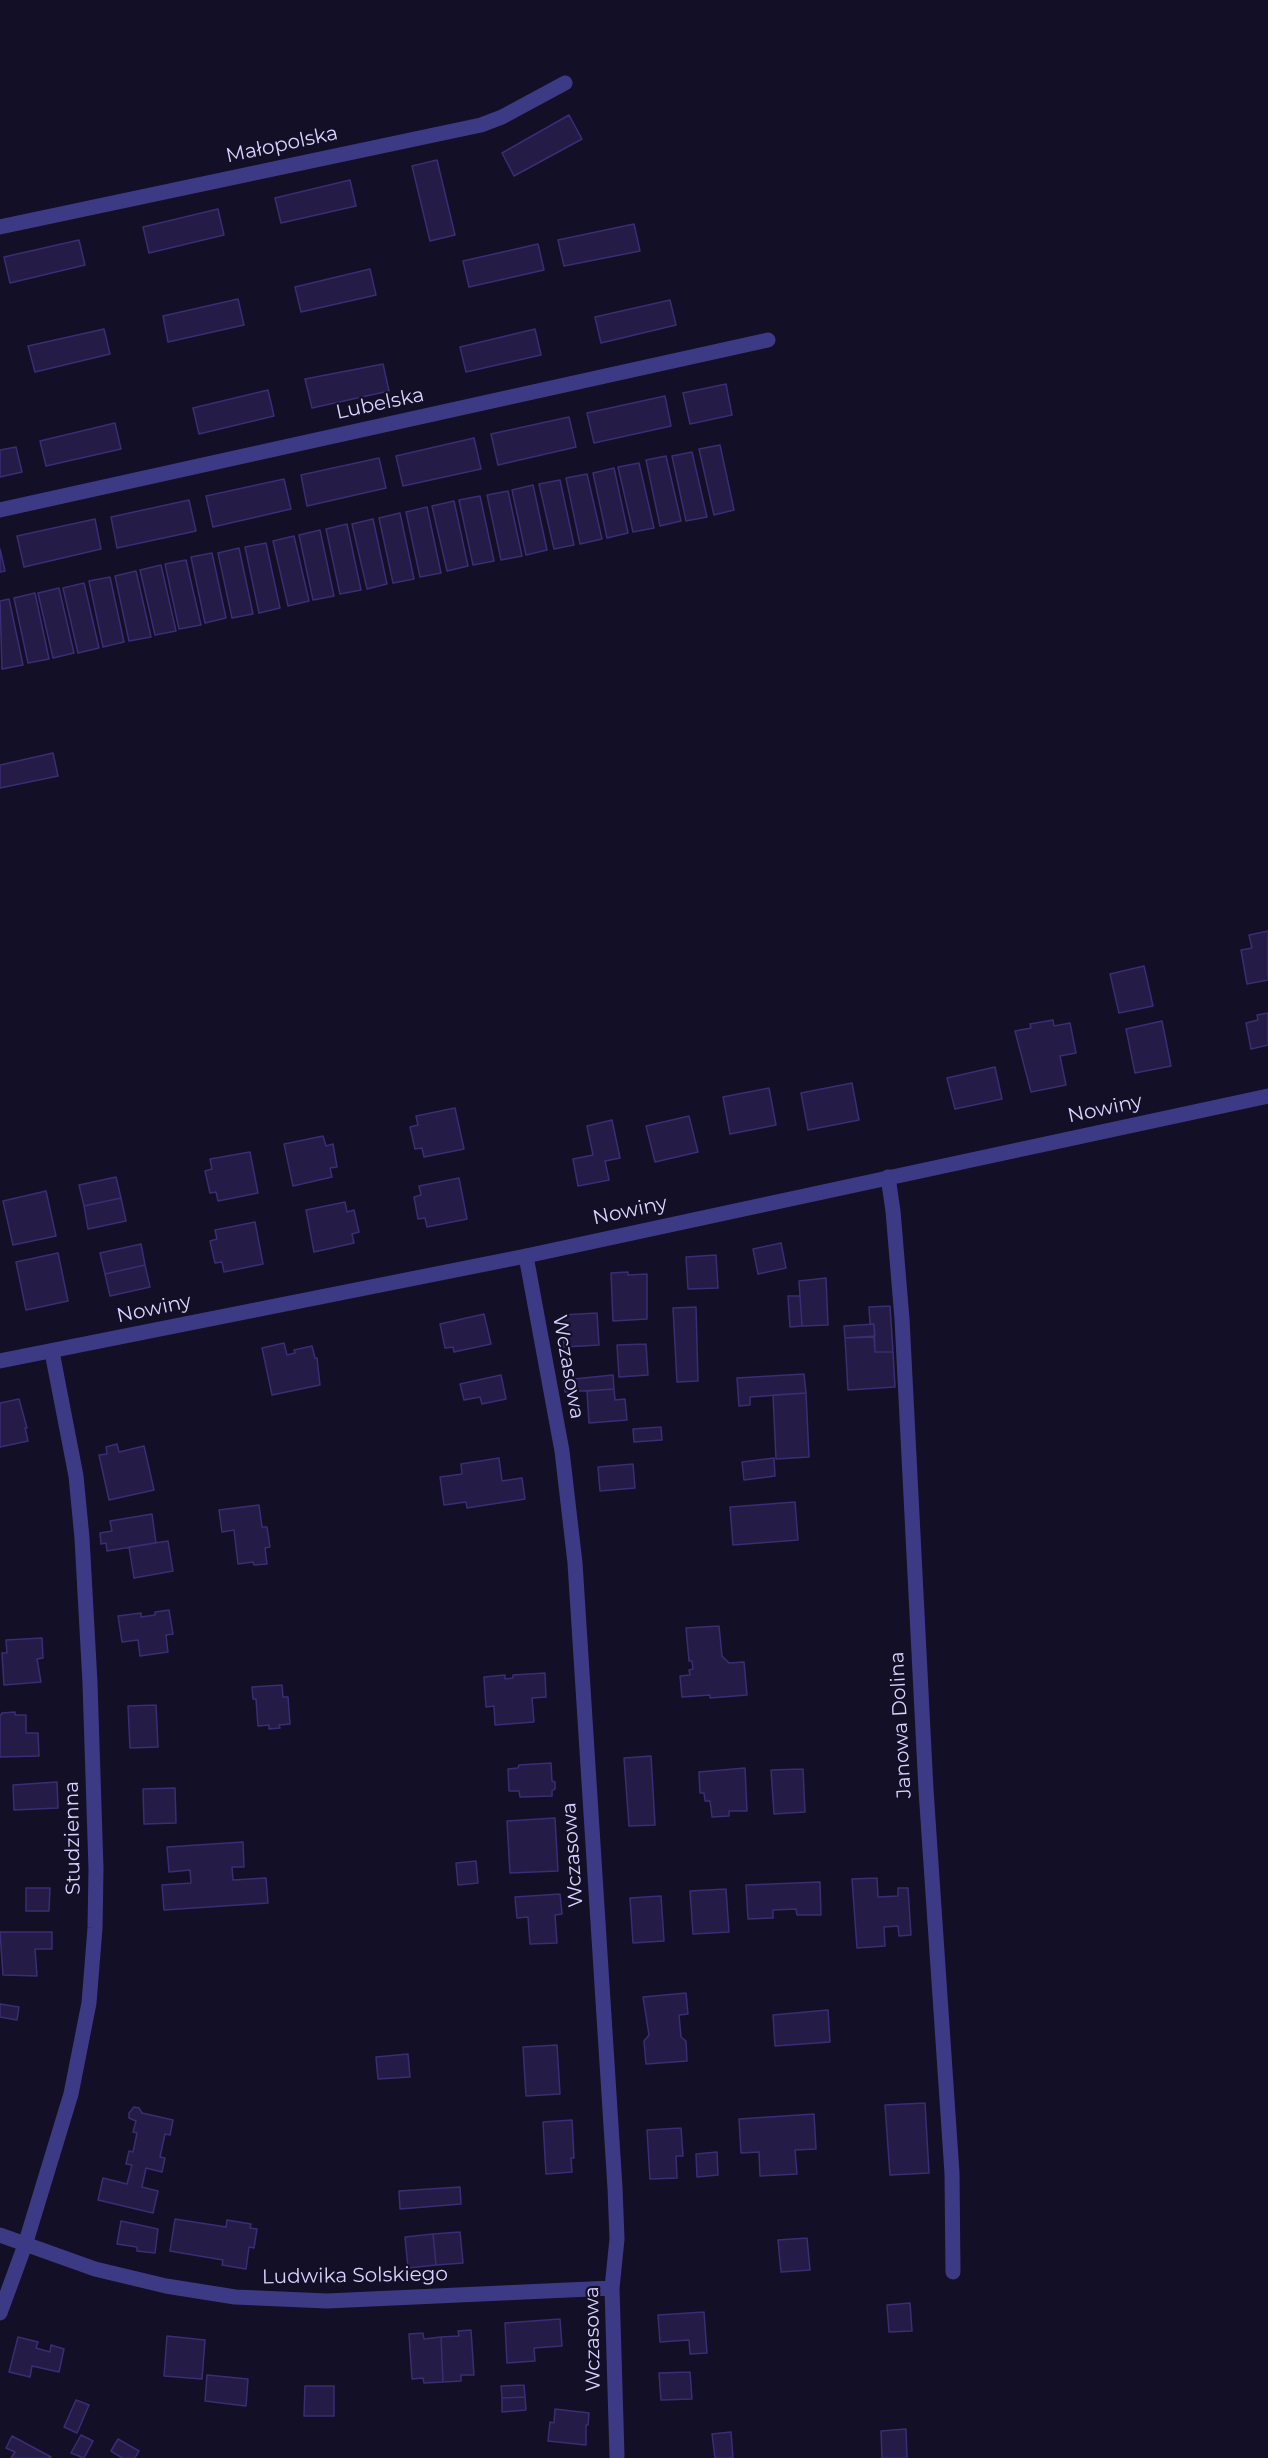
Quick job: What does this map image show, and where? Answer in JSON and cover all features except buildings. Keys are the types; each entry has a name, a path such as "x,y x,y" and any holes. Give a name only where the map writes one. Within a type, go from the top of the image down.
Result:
{"street":[{"name":"Małopolska","path":"0,227 480,125 502,117 565,82"},
{"name":"Lubelska","path":"0,510 768,340"},
{"name":"Nowiny","path":"0,1361 526,1256 1268,1096"},
{"name":"Janowa Dolina","path":"888,1177 902,1318 926,1790 952,2173 953,2272"},
{"name":"Wczasowa","path":"526,1256 562,1451 575,1563 615,2188 617,2239 612,2288 617,2456"},
{"name":"Studzienna","path":"0,2313 25,2245 66,2115 89,2003 95,1928 90,1683 82,1538 76,1476 52,1352"},
{"name":"Ludwika Solskiego","path":"0,2235 95,2269 214,2295 258,2299 360,2300 612,2288"}]}
